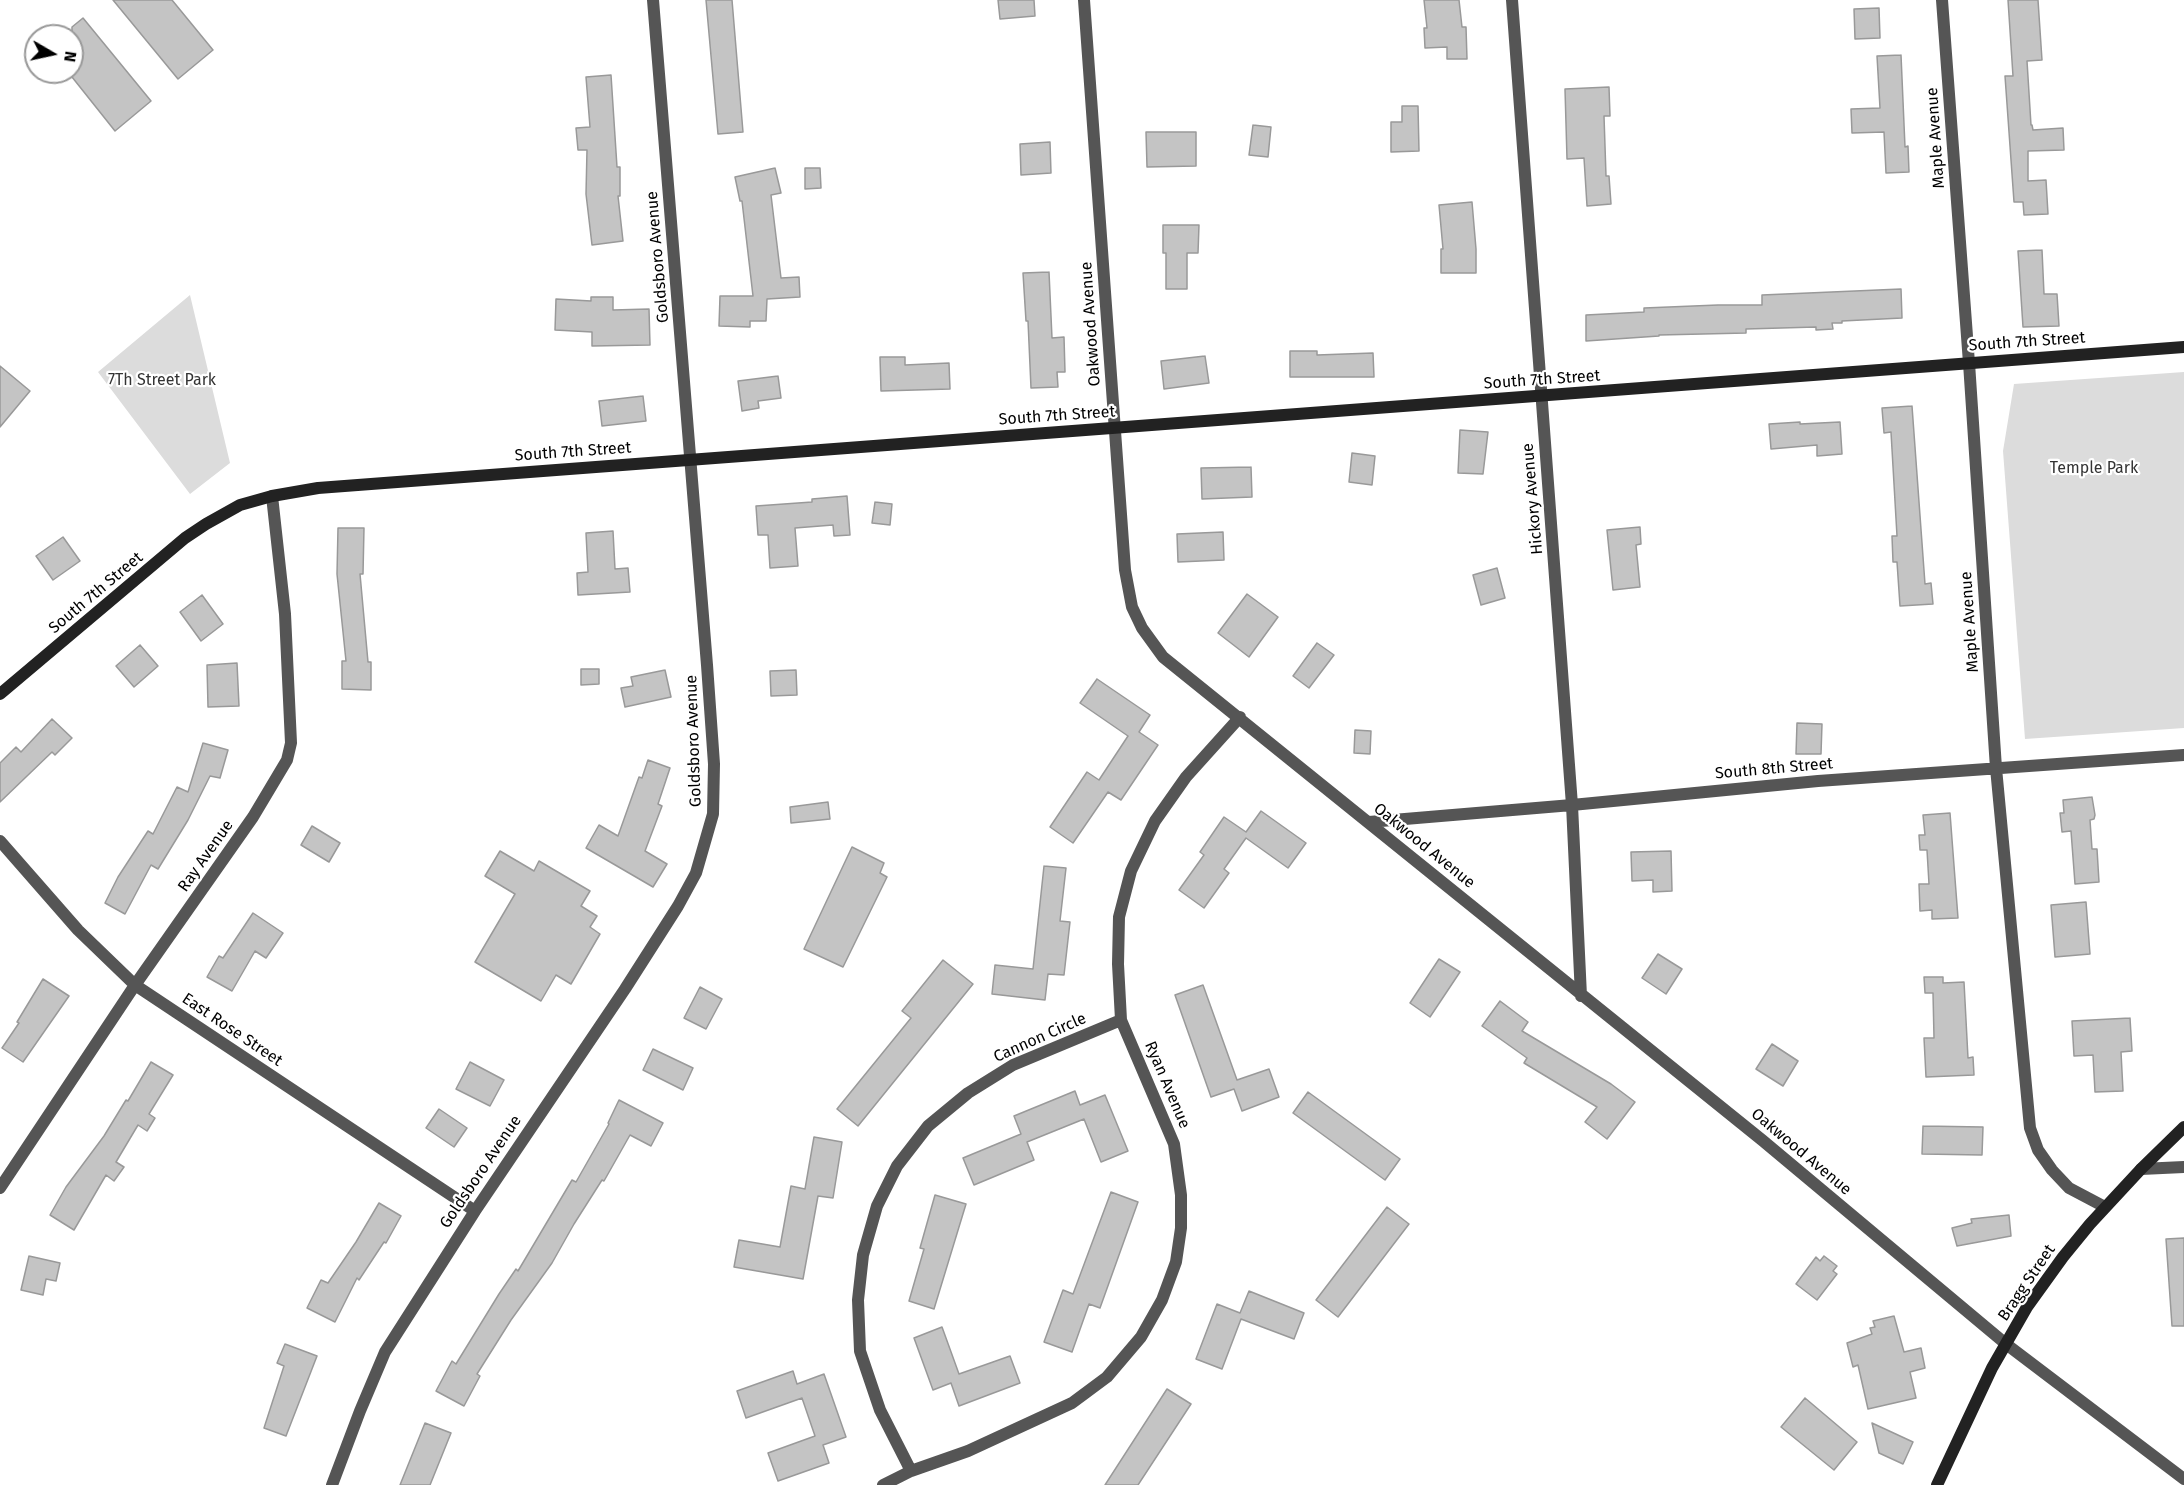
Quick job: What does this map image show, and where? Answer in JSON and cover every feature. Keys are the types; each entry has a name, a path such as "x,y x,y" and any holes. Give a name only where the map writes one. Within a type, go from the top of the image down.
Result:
{"street":[{"name":"Goldsboro Avenue","path":"332,1485 385,1352 475,1210 625,989 672,915 696,873 713,814 714,764 653,0"},
{"name":"Oakwood Avenue","path":"1084,0 1125,570 1132,607 1142,628 1163,657 1762,1140 2006,1344 2184,1479"},
{"name":"Hickory Avenue","path":"1512,0 1572,806 1581,996"},
{"name":"Maple Avenue","path":"1942,0 1996,768 2030,1128 2038,1150 2068,1188 2105,1207"},
{"name":"South 7th Street","path":"0,694 185,538 240,505 272,496 318,488 2184,347"},
{"name":"Ray Avenue","path":"0,1188 135,985 254,817 287,760 291,743 285,614 272,496"},
{"name":"Ryan Avenue","path":"882,1485 911,1471 968,1451 1072,1403 1107,1377 1141,1337 1162,1300 1176,1262 1181,1228 1181,1195 1174,1144 1121,1020 1118,964 1119,917 1131,871 1155,821 1186,777 1240,717"},
{"name":"South 8th Street","path":"1369,822 1572,806 1818,781 2184,755"},
{"name":"East Rose Street","path":"0,841 78,930 135,985 475,1210"},
{"name":"Cannon Circle","path":"911,1471 880,1410 860,1351 858,1300 863,1255 877,1206 897,1166 928,1126 968,1093 1013,1065 1121,1020"},
{"name":"Bragg Street","path":"1937,1485 1992,1368 2027,1307 2063,1257 2105,1207 2184,1127"},
{"path":"2141,1169 2184,1167"}],"green space":[{"name":"7Th Street Park","path":"190,295 230,463 190,494 98,372"},
{"name":"Temple Park","path":"2184,372 2184,728 2025,739 2003,451 2014,384"}],"building":[{"path":"113,0 172,0 213,50 178,79"},
{"path":"706,0 732,0 743,132 718,134"},
{"path":"998,0 1034,0 1035,16 1000,19"},
{"path":"1424,0 1459,0 1462,27 1466,27 1467,59 1447,59 1447,47 1425,48 1424,28 1427,28"},
{"path":"2008,0 2038,0 2042,60 2027,61 2033,130 2063,128 2064,150 2028,151 2028,181 2046,180 2048,214 2024,215 2023,202 2014,202 2005,76 2013,76"},
{"path":"1879,8 1880,38 1855,39 1854,9"},
{"path":"83,18 151,101 115,131 78,84 84,84 84,24 76,24"},
{"path":"1901,55 1905,147 1908,146 1909,172 1886,173 1884,132 1852,133 1851,109 1880,108 1877,56"},
{"path":"611,75 617,167 620,167 620,196 618,196 623,241 592,245 586,194 587,150 578,150 576,128 590,127 586,77"},
{"path":"1609,87 1610,116 1604,116 1606,176 1609,176 1611,204 1587,206 1584,158 1567,159 1565,89"},
{"path":"1402,106 1418,106 1419,151 1391,152 1391,122 1402,122"},
{"path":"1253,125 1271,127 1268,157 1249,155"},
{"path":"1146,132 1196,132 1196,166 1147,167"},
{"path":"1050,142 1051,173 1021,175 1020,144"},
{"path":"775,168 781,193 771,195 781,278 799,277 800,297 767,299 766,321 750,321 750,327 719,326 720,296 753,296 742,201 740,201 735,177"},
{"path":"805,168 820,168 821,188 805,189"},
{"path":"1472,202 1476,273 1441,273 1441,249 1443,249 1439,205"},
{"path":"1163,225 1199,225 1198,253 1187,253 1187,289 1166,289"},
{"path":"2042,250 2044,294 2057,294 2059,326 2023,327 2018,251"},
{"path":"1049,272 1052,338 1064,337 1065,372 1057,372 1058,387 1031,388 1023,273"},
{"path":"1901,289 1902,318 1842,321 1842,323 1832,323 1833,329 1816,330 1816,327 1746,329 1746,333 1659,335 1586,341 1586,315 1644,312 1644,308 1762,305 1762,295"},
{"path":"591,297 613,297 613,310 649,309 650,345 592,346 592,332 555,330 556,299 591,301"},
{"path":"1290,351 1317,351 1317,355 1373,353 1374,377 1290,377"},
{"path":"1205,356 1209,383 1164,389 1161,361"},
{"path":"880,357 905,357 905,365 949,363 950,389 881,391"},
{"path":"0,366 30,391 0,427"},
{"path":"778,376 781,398 758,401 759,408 742,411 738,381"},
{"path":"643,396 646,421 602,426 599,401"},
{"path":"1912,406 1925,584 1931,583 1933,604 1900,606 1897,562 1893,562 1892,536 1897,536 1891,432 1884,433 1882,408"},
{"path":"1800,422 1800,424 1840,422 1842,454 1817,456 1817,445 1771,449 1769,424"},
{"path":"1460,430 1488,432 1483,474 1458,473"},
{"path":"1352,453 1375,456 1372,485 1349,482"},
{"path":"1251,467 1252,497 1202,499 1201,468"},
{"path":"847,496 850,535 834,536 833,525 795,528 798,566 770,568 768,535 758,535 756,506 812,502 812,499"},
{"path":"875,502 892,504 890,525 872,523"},
{"path":"1640,527 1641,544 1636,545 1640,587 1613,590 1607,530"},
{"path":"338,528 364,528 363,574 360,574 368,662 371,662 371,690 342,689 342,661 346,661 337,574"},
{"path":"613,531 615,569 628,568 630,592 578,595 577,573 588,572 586,533"},
{"path":"1223,532 1224,560 1178,562 1177,534"},
{"path":"63,537 80,561 53,580 36,556"},
{"path":"1497,568 1505,598 1481,605 1473,575"},
{"path":"1247,594 1278,617 1249,657 1218,633"},
{"path":"202,595 223,624 201,641 180,612"},
{"path":"1317,643 1334,655 1309,688 1293,676"},
{"path":"140,645 158,666 134,687 116,666"},
{"path":"237,663 239,706 208,707 207,665"},
{"path":"581,669 599,669 599,684 581,685"},
{"path":"665,670 671,697 625,707 621,688 633,686 631,677"},
{"path":"796,670 797,695 771,696 770,671"},
{"path":"1097,679 1150,715 1139,732 1158,745 1121,800 1108,792 1073,843 1050,827 1087,772 1099,780 1128,736 1080,703"},
{"path":"52,719 72,738 55,755 52,752 0,802 0,763 16,747 21,752"},
{"path":"1797,723 1822,724 1821,754 1796,754"},
{"path":"1355,730 1371,731 1370,754 1354,753"},
{"path":"203,743 228,750 220,778 210,776 188,820 158,869 151,865 125,914 105,903 118,877 148,831 153,834 177,787 188,792"},
{"path":"648,760 670,768 658,804 662,806 645,851 667,864 653,887 586,848 599,825 618,836 639,777 642,778"},
{"path":"2092,797 2095,815 2094,819 2090,820 2092,849 2097,849 2099,882 2075,884 2071,831 2062,832 2060,813 2064,813 2063,800"},
{"path":"828,802 830,819 791,823 790,807"},
{"path":"1261,811 1306,843 1288,868 1246,838 1224,869 1229,873 1204,908 1179,890 1204,855 1200,852 1224,817 1246,832"},
{"path":"1950,813 1958,918 1932,919 1932,910 1920,911 1919,884 1929,884 1927,850 1920,850 1919,835 1925,835 1923,815"},
{"path":"312,826 340,843 329,862 301,845"},
{"path":"852,847 884,863 880,873 887,877 843,967 804,949"},
{"path":"500,851 534,871 539,861 590,891 581,906 597,916 590,927 600,934 571,984 556,975 541,1001 475,962 515,894 485,876"},
{"path":"1671,851 1672,891 1653,892 1653,880 1632,881 1631,852"},
{"path":"1044,866 1066,868 1060,921 1070,922 1064,975 1048,974 1045,1000 992,994 995,965 1033,969"},
{"path":"2086,902 2090,954 2055,957 2051,905"},
{"path":"253,913 283,933 266,958 255,951 232,991 207,977 219,956 223,958"},
{"path":"1658,954 1682,969 1666,994 1642,978"},
{"path":"1439,959 1460,972 1430,1017 1410,1003"},
{"path":"943,960 973,984 858,1126 837,1109 911,1018 902,1011"},
{"path":"1924,977 1943,977 1943,983 1964,982 1968,1058 1973,1057 1974,1075 1926,1077 1924,1038 1934,1038 1933,993 1925,993"},
{"path":"43,979 69,996 23,1062 2,1048 19,1023 17,1022"},
{"path":"1203,985 1237,1080 1269,1069 1279,1097 1242,1111 1234,1089 1211,1097 1175,995"},
{"path":"700,987 722,999 706,1029 684,1018"},
{"path":"1500,1001 1528,1022 1522,1031 1611,1084 1635,1102 1607,1139 1585,1122 1597,1107 1524,1063 1527,1058 1482,1026"},
{"path":"2130,1018 2132,1051 2121,1052 2123,1091 2095,1092 2093,1055 2074,1056 2072,1021"},
{"path":"1772,1044 1798,1061 1783,1086 1756,1069"},
{"path":"653,1049 693,1068 683,1090 643,1070"},
{"path":"151,1062 173,1075 149,1114 155,1118 147,1131 138,1125 116,1162 124,1167 114,1181 106,1175 74,1230 50,1215 66,1187 104,1136 126,1100 128,1101"},
{"path":"470,1062 504,1080 490,1106 456,1089"},
{"path":"1075,1091 1080,1105 1105,1095 1128,1151 1101,1162 1084,1119 1027,1142 1034,1160 974,1185 963,1158 1021,1134 1014,1116"},
{"path":"1308,1092 1400,1159 1385,1180 1293,1113"},
{"path":"619,1100 663,1123 651,1146 630,1135 552,1263 511,1320 477,1374 480,1376 464,1406 436,1391 452,1361 456,1364 499,1294 516,1269 518,1271 572,1180 576,1182 609,1124"},
{"path":"439,1109 467,1128 454,1147 426,1128"},
{"path":"1923,1126 1983,1127 1982,1155 1922,1154"},
{"path":"814,1137 842,1142 833,1198 818,1196 803,1279 734,1267 739,1240 780,1247 791,1186 805,1189"},
{"path":"1111,1192 1138,1202 1100,1308 1089,1304 1072,1352 1044,1342 1063,1290 1073,1294"},
{"path":"935,1195 966,1204 934,1309 909,1301 924,1249 920,1248"},
{"path":"379,1203 401,1216 386,1243 384,1242 359,1280 357,1278 335,1322 307,1308 321,1280 328,1283"},
{"path":"1387,1207 1409,1224 1338,1317 1316,1300"},
{"path":"2009,1215 2011,1236 1957,1246 1952,1228 1972,1223 1971,1219"},
{"path":"2184,1238 2184,1326 2172,1326 2166,1239"},
{"path":"29,1256 60,1263 56,1281 46,1279 43,1295 21,1290"},
{"path":"1824,1256 1837,1266 1833,1271 1837,1274 1817,1300 1796,1284 1816,1257 1820,1261"},
{"path":"1249,1291 1304,1313 1294,1339 1241,1319 1222,1369 1196,1359 1217,1304 1240,1313"},
{"path":"1894,1316 1904,1352 1921,1348 1925,1368 1910,1372 1916,1398 1868,1409 1858,1365 1853,1367 1847,1343 1872,1334 1870,1328 1875,1327 1873,1321"},
{"path":"942,1327 959,1374 1010,1356 1020,1383 959,1406 951,1383 933,1390 914,1338"},
{"path":"285,1344 317,1356 286,1436 264,1428 284,1366 277,1363"},
{"path":"793,1371 797,1384 824,1374 846,1437 823,1445 829,1463 778,1481 768,1453 815,1436 802,1398 746,1418 737,1391"},
{"path":"1167,1389 1191,1404 1138,1485 1105,1485"},
{"path":"1805,1398 1857,1442 1834,1470 1781,1427"},
{"path":"425,1423 451,1433 430,1485 400,1485"},
{"path":"1872,1423 1913,1442 1903,1464 1879,1453"}]}
